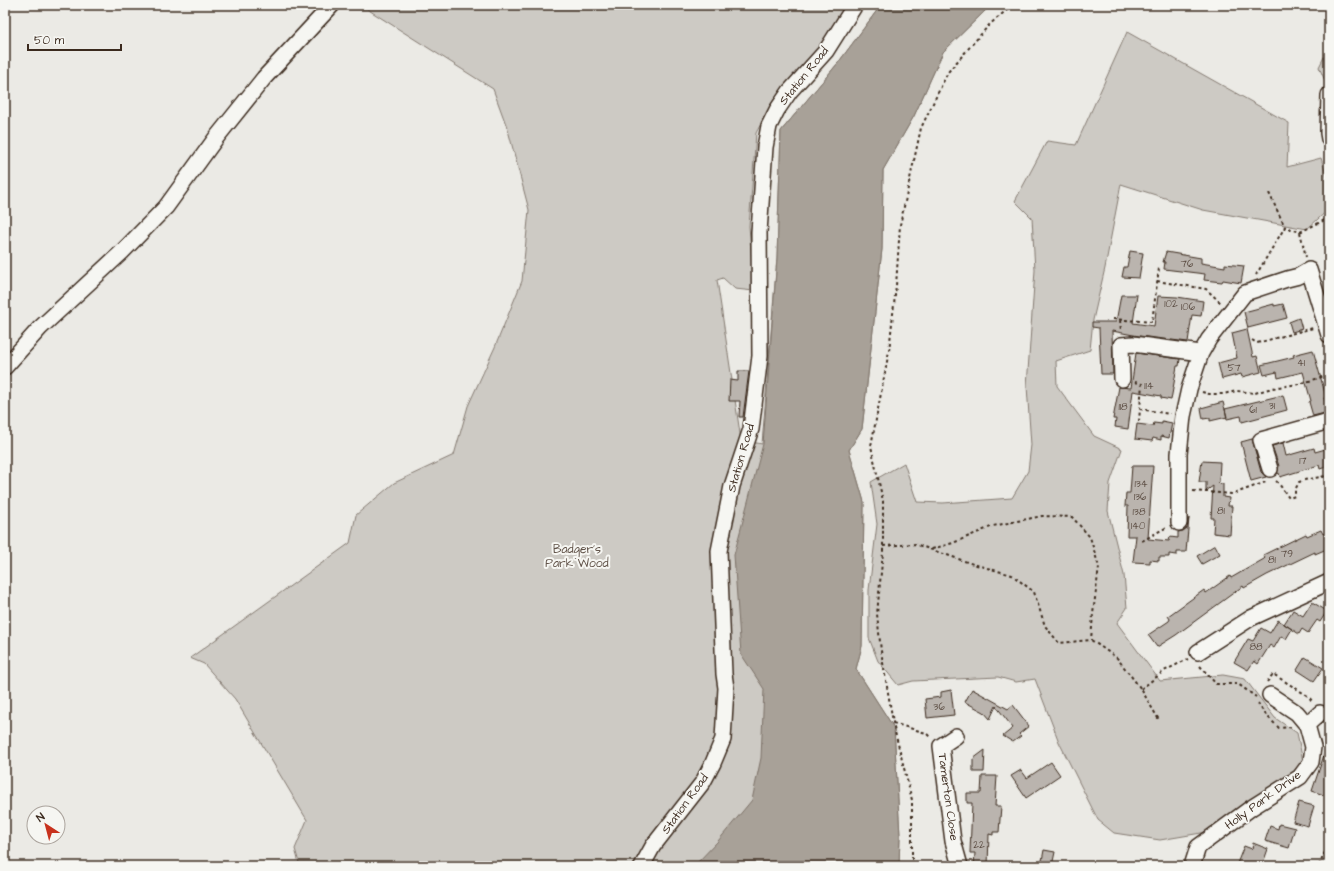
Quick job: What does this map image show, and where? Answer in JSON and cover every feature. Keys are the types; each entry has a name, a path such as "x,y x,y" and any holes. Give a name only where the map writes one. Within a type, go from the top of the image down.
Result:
{"street":[{"name":"Station Road","path":"642,866 653,846 703,782 723,739 726,688 724,674 719,551 732,486 751,428 760,356 759,232 765,147 769,126 777,110 790,91 826,51 855,5"},
{"path":"5,367 40,328 122,252 166,207 216,138 264,78 336,7"},
{"path":"1329,95 1329,139"},
{"path":"1179,523 1179,454 1183,416 1189,389 1201,353 1209,339 1245,293 1299,276 1309,270 1328,330"},
{"path":"1122,379 1121,345 1133,344 1201,353"},
{"path":"1270,477 1261,440 1329,421"},
{"path":"1195,654 1251,618 1329,582"},
{"name":"Holly Park Drive","path":"1192,866 1198,847 1251,808 1300,777 1311,762 1313,747 1307,725 1297,713 1262,695"},
{"path":"1307,725 1320,713"},
{"name":"Tamerton Close","path":"956,736 940,746 953,841 960,866"}],"path":[{"path":"912,866 912,800 893,723 880,652 877,614 883,546 883,501 871,446 889,351 896,286 900,225 922,128 948,72 990,24 1013,5"},
{"path":"1269,193 1285,227 1300,232 1329,218"},
{"path":"1245,293 1285,227"},
{"path":"1300,232 1309,270"},
{"path":"1113,320 1152,322 1159,268"},
{"path":"1157,281 1206,289 1231,311"},
{"path":"1252,340 1257,343 1328,330"},
{"path":"1202,392 1209,394 1223,394 1237,391 1254,393 1272,388 1299,384 1329,375"},
{"path":"1122,379 1142,384 1138,421"},
{"path":"1140,409 1160,412"},
{"path":"1179,491 1233,494 1270,477 1279,483 1282,491 1288,498 1295,496 1295,490 1299,482 1308,478 1317,478 1329,475"},
{"path":"931,549 953,543 993,526 1042,516 1072,517 1090,537 1099,567 1091,640"},
{"path":"1142,541 1170,525 1179,523"},
{"path":"883,546 915,544 973,564 1012,575 1034,592 1045,626 1059,644 1091,640 1117,658 1140,689 1159,720"},
{"path":"1140,689 1164,671 1195,654 1216,684 1238,684 1262,695 1261,710 1279,728 1307,725"},
{"path":"1270,678 1273,674 1308,696 1320,713"},
{"path":"893,723 926,733 940,746"},
{"path":"1320,866 1329,843"}],"green space":[{"name":"Badger's Park Wood","path":"353,5 848,5 802,72 774,99 756,133 749,226 754,291 735,289 723,278 717,280 741,440 762,444 777,258 781,131 838,63 881,5 991,5 943,52 914,116 883,170 882,249 862,429 849,450 864,502 862,646 856,669 894,728 900,836 899,866 300,866 295,849 307,820 235,699 204,664 190,658 350,543 356,515 394,483 454,455 468,406 495,347 522,281 529,210 508,130 493,89 367,9 349,9"},
{"path":"1127,32 1289,123 1287,167 1321,158 1329,184 1329,209 1307,229 1203,210 1121,184 1105,268 1093,320 1090,350 1056,361 1057,386 1094,436 1122,449 1110,483 1108,511 1124,575 1127,608 1117,623 1160,681 1223,675 1245,679 1275,718 1297,733 1303,761 1286,779 1207,832 1160,840 1114,833 1098,820 1059,742 1035,679 1016,682 998,677 913,681 898,685 878,661 869,638 869,590 877,524 871,482 904,463 917,502 943,503 1012,498 1028,471 1031,445 1027,386 1035,270 1032,218 1015,201 1047,141 1076,145"},
{"path":"1329,47 1329,90 1319,67"}],"shaded area":[{"path":"881,5 991,5 943,52 914,116 883,170 882,249 862,429 849,450 864,502 862,646 856,669 894,728 900,836 899,866 692,866 696,864 718,841 752,800 761,758 764,689 741,654 734,555 763,444 777,258 781,131 838,63"}],"building":[{"path":"1130,251 1143,253 1139,278 1122,277 1124,267 1127,267"},
{"path":"1166,252 1201,258 1201,263 1225,267 1225,264 1244,266 1241,283 1223,280 1222,282 1204,280 1205,274 1164,269 1165,262 1163,262"},
{"path":"1121,295 1137,295 1133,323 1154,326 1158,296 1203,301 1201,316 1192,315 1188,342 1112,331 1113,374 1101,374 1099,328 1092,327 1092,322 1116,322"},
{"path":"1274,304 1274,306 1283,304 1287,318 1248,328 1244,312"},
{"path":"1299,318 1302,329 1292,332 1289,322"},
{"path":"1247,329 1253,357 1257,356 1261,372 1242,377 1241,374 1222,379 1218,363 1237,358 1232,333"},
{"path":"1313,350 1326,397 1324,398 1329,412 1313,416 1309,402 1311,401 1303,372 1278,378 1277,372 1264,375 1261,365 1294,357 1293,355"},
{"path":"1136,353 1180,359 1179,366 1177,366 1171,400 1161,398 1161,396 1133,391 1128,429 1115,427 1116,419 1113,419 1119,387 1131,388"},
{"path":"738,371 749,371 743,417 739,417 740,401 729,401 730,380 738,381"},
{"path":"1283,395 1287,410 1242,422 1241,416 1227,419 1225,409"},
{"path":"1223,402 1227,417 1210,421 1210,418 1203,419 1201,408"},
{"path":"1162,421 1172,423 1169,438 1161,436 1161,440 1153,438 1152,441 1135,439 1137,424 1153,426 1154,423 1162,424"},
{"path":"1252,439 1261,472 1266,477 1251,481 1241,442"},
{"path":"1283,443 1286,456 1314,448 1315,452 1329,448 1329,466 1320,469 1319,465 1280,477 1279,473 1277,474 1279,466 1272,446"},
{"path":"1202,461 1220,462 1219,482 1217,483 1223,484 1223,497 1229,498 1228,506 1232,506 1230,535 1213,533 1214,518 1211,518 1213,486 1206,491 1206,482 1199,482"},
{"path":"1132,466 1153,466 1148,539 1169,541 1170,537 1178,538 1178,532 1187,528 1189,518 1186,552 1177,552 1177,555 1169,554 1169,557 1159,557 1159,561 1150,560 1150,563 1133,562 1136,536 1127,536 1128,506 1125,506 1126,493 1130,493"},
{"path":"1321,530 1323,534 1329,531 1329,548 1315,554 1315,552 1244,588 1243,586 1176,635 1157,647 1148,635 1169,621 1170,619 1168,616 1204,590 1206,593 1230,576 1231,578 1264,559 1265,558 1263,555 1306,534 1307,536"},
{"path":"1215,545 1220,554 1202,564 1197,556"},
{"path":"1312,602 1327,611 1320,622 1317,620 1308,633 1302,629 1299,634 1284,624 1293,610 1303,616"},
{"path":"1278,620 1292,629 1286,639 1281,636 1274,648 1270,645 1258,664 1254,661 1248,670 1234,662 1248,639 1253,641 1261,628 1270,633"},
{"path":"1305,657 1323,668 1314,681 1297,670"},
{"path":"972,689 1008,709 1013,705 1029,726 1019,734 1021,736 1013,742 1003,736 1013,728 996,706 990,719 984,712 965,702"},
{"path":"951,690 954,715 927,718 925,699 941,697 941,692"},
{"path":"1327,746 1329,746 1329,791 1327,796 1312,791"},
{"path":"985,750 984,772 973,772 973,759"},
{"path":"1051,762 1060,775 1026,798 1011,776 1021,770 1027,778"},
{"path":"982,776 997,776 995,806 1001,806 999,832 993,832 993,835 989,834 988,866 974,866 975,853 970,853 972,803 967,803 967,793 981,793"},
{"path":"1299,802 1314,806 1308,826 1293,822"},
{"path":"1279,824 1295,828 1289,848 1265,841 1270,826 1278,829"},
{"path":"1253,843 1268,849 1262,866 1236,866 1244,846 1252,849"},
{"path":"1044,850 1055,852 1052,866 1041,866"}]}
